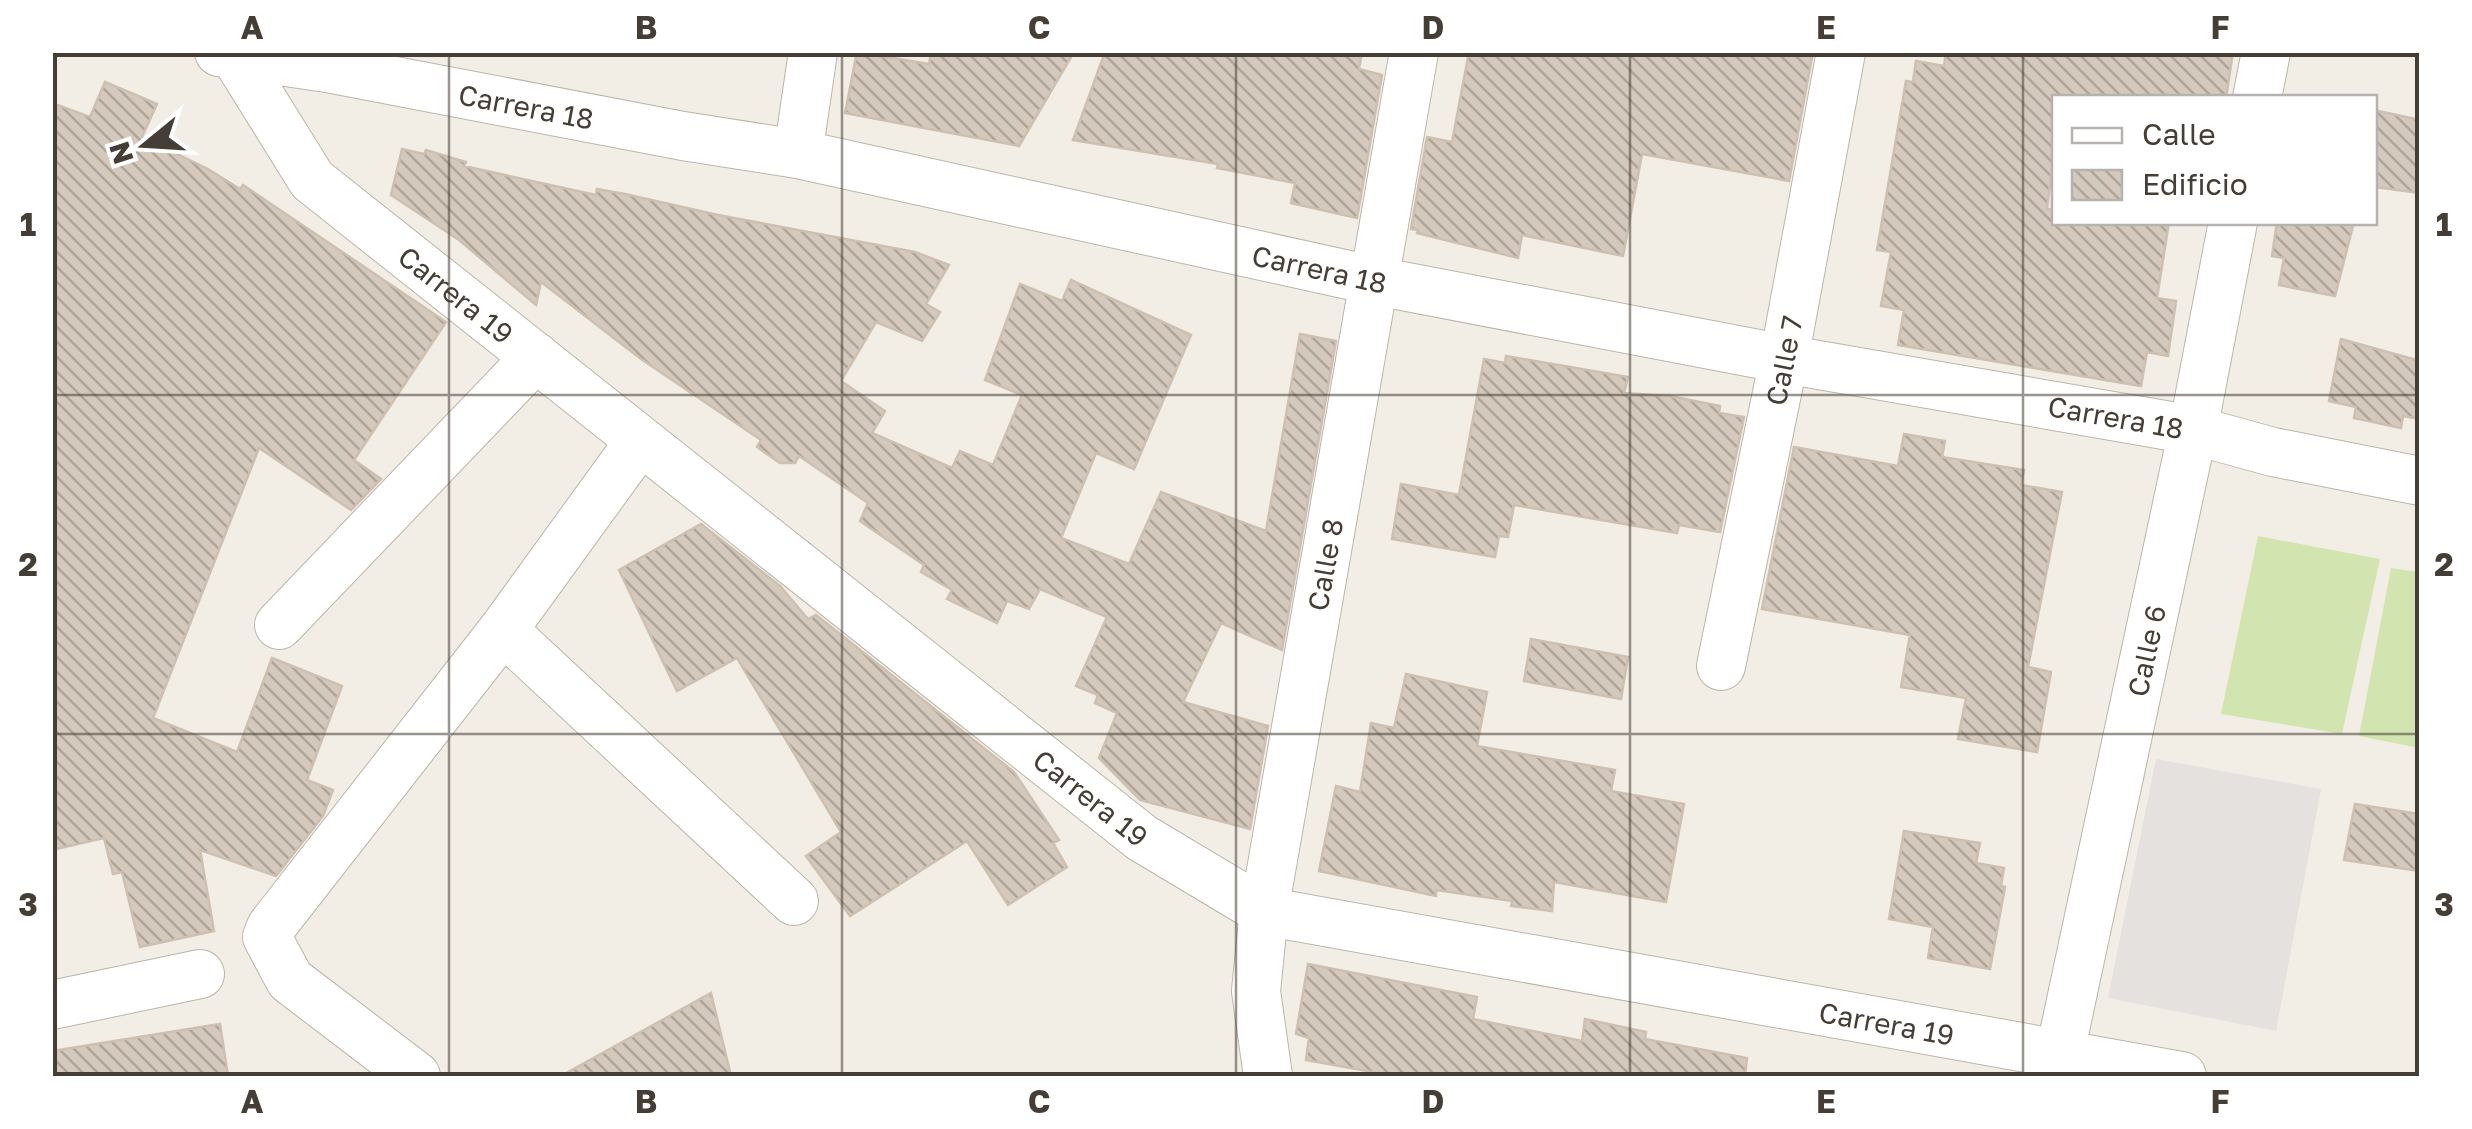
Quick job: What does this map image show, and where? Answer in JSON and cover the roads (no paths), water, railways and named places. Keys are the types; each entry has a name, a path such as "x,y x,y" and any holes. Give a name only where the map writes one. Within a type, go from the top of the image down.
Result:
{"street":[{"path":"798,154 812,52"},
{"name":"Calle 8","path":"1268,1076 1256,991 1264,911 1414,52"},
{"name":"Calle 7","path":"1721,666 1841,52"},
{"path":"2258,95 2266,52"},
{"name":"Carrera 18","path":"227,54 327,68 798,154 1376,281 1784,359 2193,430 2273,452 2420,481"},
{"name":"Carrera 19","path":"227,54 312,180 1142,838 1264,911 2056,1065 2182,1076"},
{"name":"Calle 6","path":"2056,1065 2193,430 2232,225"},
{"path":"280,624 536,357"},
{"path":"416,1076 290,980 267,937 503,630 640,440"},
{"path":"503,630 794,902"},
{"path":"52,1006 200,974"}]}
